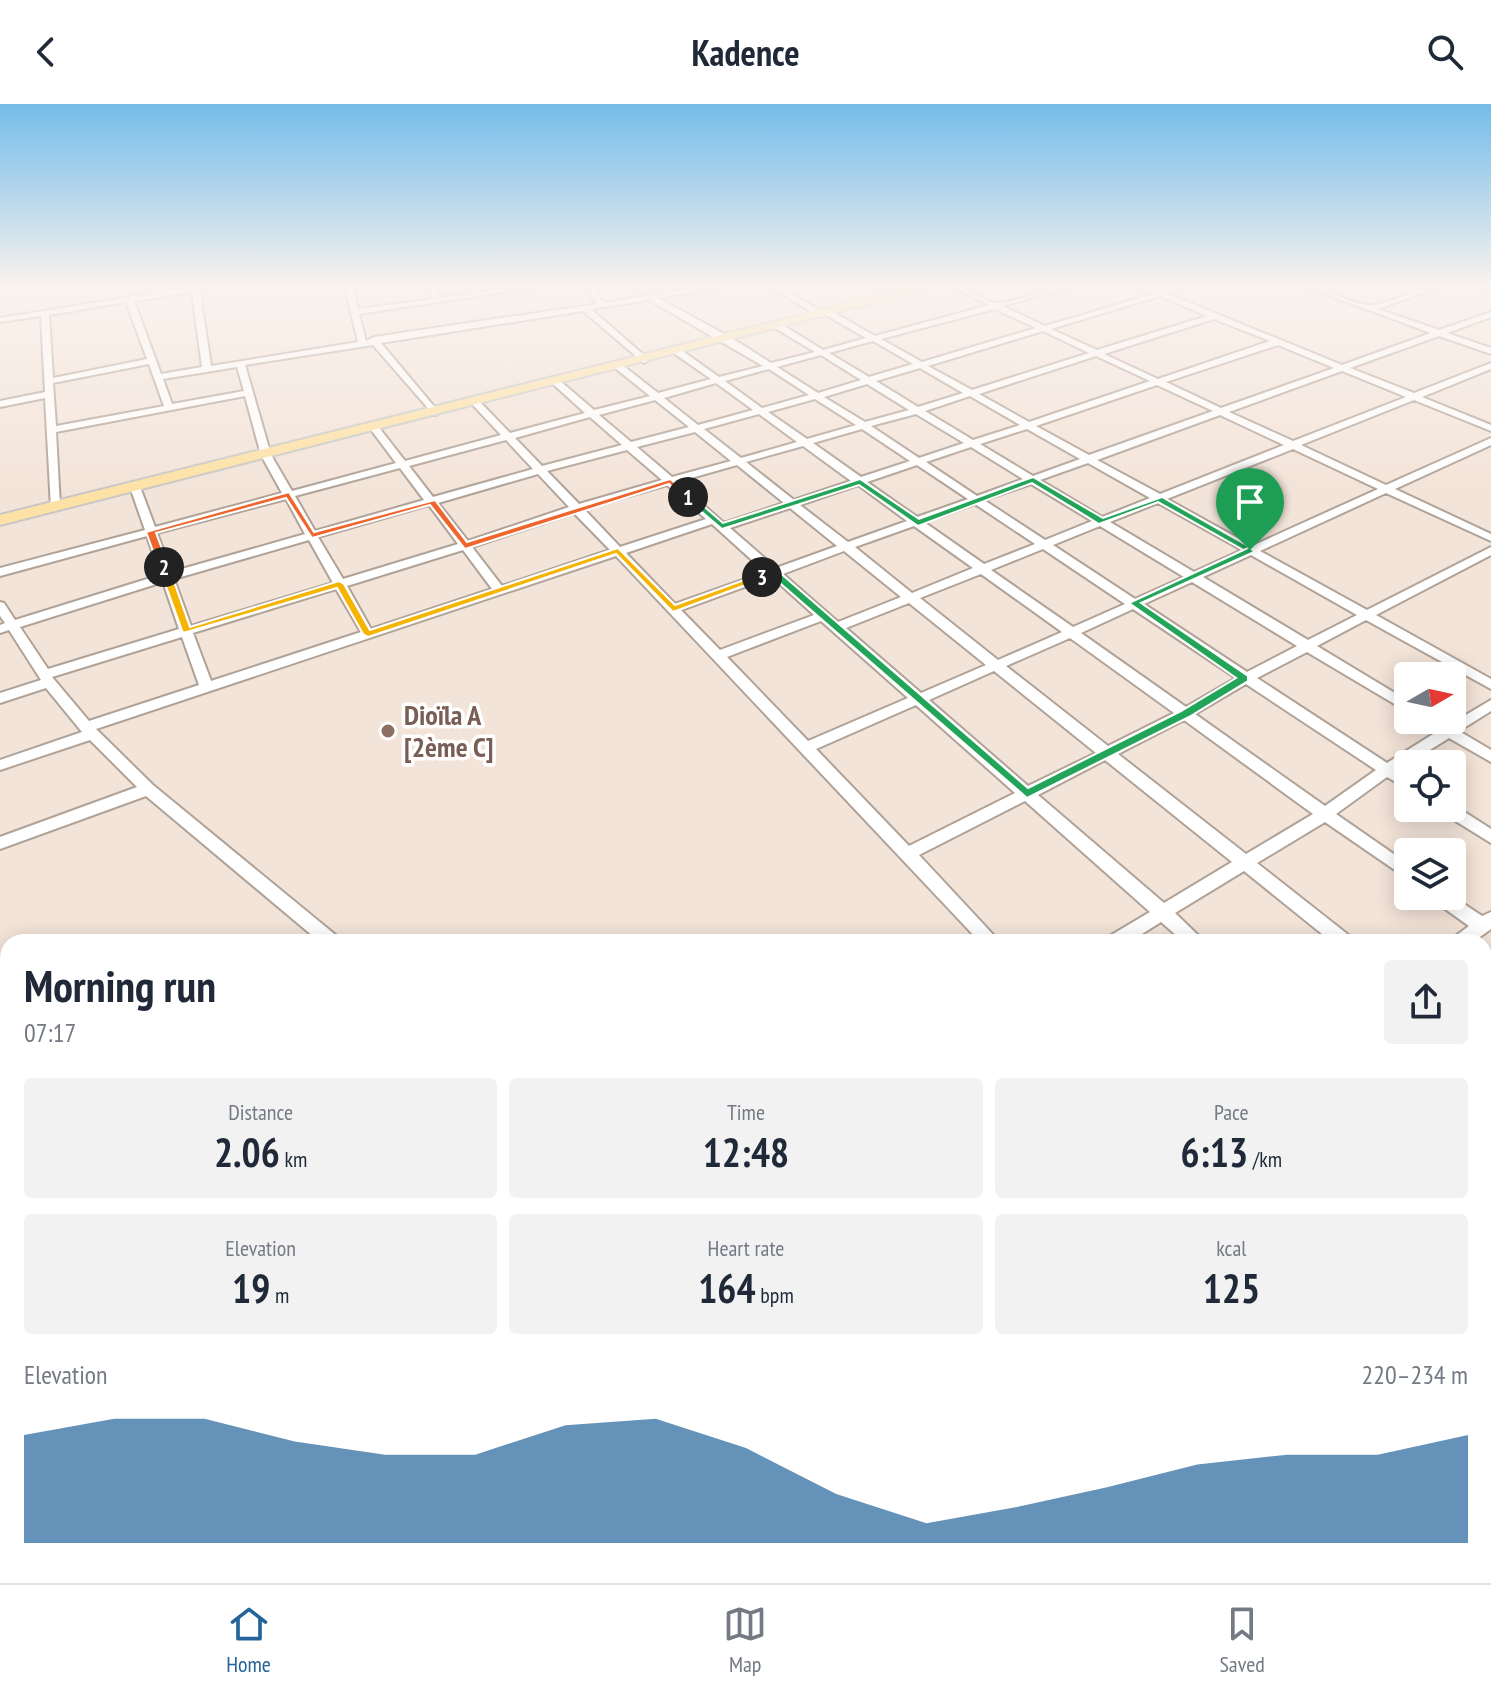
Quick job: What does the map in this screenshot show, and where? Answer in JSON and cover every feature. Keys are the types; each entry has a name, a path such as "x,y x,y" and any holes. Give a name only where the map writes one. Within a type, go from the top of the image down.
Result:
{"main road":[{"path":"0,520 674,353"}],"street":[{"path":"47,353 55,506"},
{"path":"149,353 169,408"},
{"path":"205,353 207,369"},
{"path":"158,377 295,353"},
{"path":"385,353 434,412"},
{"path":"636,353 644,360"},
{"path":"679,353 1394,863"},
{"path":"749,353 1394,775"},
{"path":"0,572 822,353"},
{"path":"822,353 1394,699"},
{"path":"899,353 1491,685"},
{"path":"6,627 312,535 540,470 696,430 960,353"},
{"path":"1095,353 1491,538"},
{"path":"0,698 46,678 186,631 465,546 577,508 806,444 1095,353"},
{"path":"0,765 206,687 618,551 860,482 1244,353"},
{"path":"1305,353 1491,428"},
{"path":"673,609 1384,353"},
{"path":"49,381 152,361"},
{"path":"240,362 266,455 368,634"},
{"path":"618,366 1335,934"},
{"path":"837,627 1047,546 1491,366"},
{"path":"556,382 1187,934"},
{"path":"51,430 249,393"},
{"path":"0,404 49,394"},
{"path":"474,401 983,934"},
{"path":"374,427 500,591"},
{"path":"806,748 1071,633 1491,441"},
{"path":"135,487 206,687"},
{"path":"907,854 1185,714 1244,679 1491,550"},
{"path":"0,606 6,627 90,730 148,789 322,934"},
{"path":"718,656 824,616"},
{"path":"1466,720 1491,705"},
{"path":"1127,934 1325,814 1386,770 1444,734"},
{"path":"1454,734 1491,757"},
{"path":"0,843 148,789"},
{"path":"1466,821 1491,837"},
{"path":"1465,910 1486,922"}],"place":[{"name":"Dioïla A [2ème C]","path":"388,731"}],"route":[{"path":"1033,480 1102,522 1159,499 1250,550 1134,603 1244,679 1185,714 1027,794 775,573 673,609 618,551 368,634 339,584 186,631 151,532 289,495 312,535 432,502 465,546 670,481 722,527 860,482 918,523 1033,480"}]}
